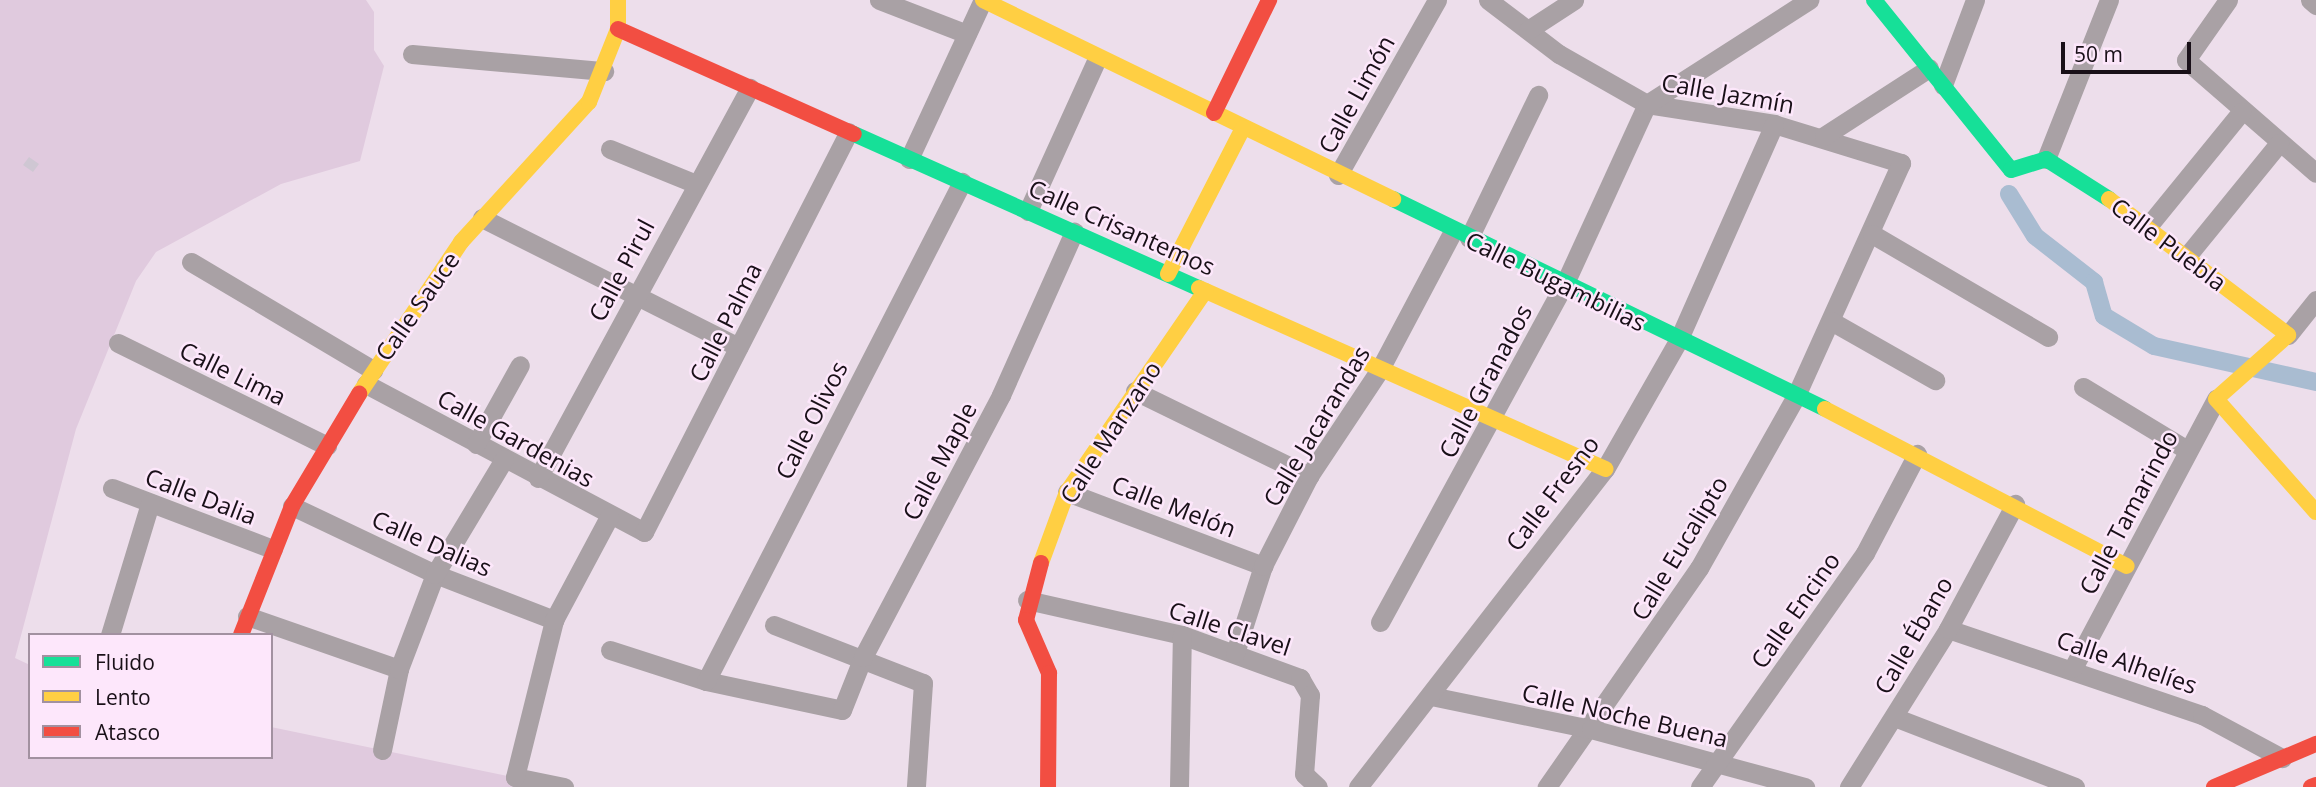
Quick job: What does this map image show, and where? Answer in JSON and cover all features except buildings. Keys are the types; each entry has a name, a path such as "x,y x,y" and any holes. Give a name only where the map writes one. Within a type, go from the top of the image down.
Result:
{"street":[{"name":"Calle Sauce","path":"242,633 292,506 369,377 482,218 589,102 604,71 618,29 618,0"},
{"path":"879,0 967,34"},
{"name":"Calle Limón","path":"1338,175 1437,0"},
{"name":"Calle Jazmín","path":"1488,0 1528,30 1647,104 1774,124 1824,136 1901,163"},
{"path":"1528,30 1574,0"},
{"path":"1647,104 1809,0"},
{"path":"1874,0 2011,170 2046,159 2109,0"},
{"path":"1943,85 1975,0"},
{"path":"2228,0 2186,60 2241,112 2316,173"},
{"path":"2310,0 2316,5"},
{"path":"909,159 983,1"},
{"name":"Calle Bugambilias","path":"983,1 1097,59 1565,283 1678,341 1917,454 2127,566"},
{"path":"1214,113 1264,2"},
{"name":"Calle Crisantemos","path":"618,29 1605,470"},
{"path":"412,54 604,71"},
{"path":"1028,211 1097,59"},
{"path":"1824,136 1929,68"},
{"name":"Calle Pirul","path":"538,478 634,295 750,88"},
{"name":"Calle Jacarandas","path":"1235,653 1263,566 1309,476 1380,369 1461,234 1538,95"},
{"name":"Calle Granados","path":"1380,622 1565,283 1647,104"},
{"path":"2149,225 2241,112"},
{"name":"Calle Fresno","path":"1358,787 1432,696 1494,606 1605,470 1678,341 1774,124"},
{"path":"1168,274 1243,128"},
{"name":"Calle Palma","path":"644,533 849,132"},
{"path":"2187,256 2279,143"},
{"path":"610,149 696,184"},
{"name":"Calle Puebla","path":"2046,159 2149,225 2288,335"},
{"name":"Calle Eucalipto","path":"1547,787 1591,729 1699,568 1796,396 1872,234 1901,163"},
{"name":"Calle Olivos","path":"706,681 962,182"},
{"path":"482,218 738,347"},
{"name":"Calle Maple","path":"706,681 842,710 863,657 1002,395 1074,232"},
{"path":"1872,234 2049,337"},
{"name":"Calle Gardenias","path":"191,262 476,444 609,517 644,533"},
{"name":"Calle Manzano","path":"1048,787 1049,673 1026,620 1027,600 1067,492 1205,291"},
{"path":"2288,335 2316,300"},
{"path":"1831,321 1935,380"},
{"name":"Calle Tamarindo","path":"2073,668 2216,399 2230,382 2265,362 2288,335"},
{"name":"Calle Lima","path":"118,343 327,446"},
{"path":"476,444 520,365"},
{"path":"2083,387 2187,450"},
{"path":"1135,391 1309,476"},
{"path":"2216,399 2316,512"},
{"name":"Calle Encino","path":"1700,787 1864,553 1917,454"},
{"path":"382,750 399,668 435,574 504,459"},
{"name":"Calle Dalia","path":"112,488 273,549"},
{"name":"Calle Melón","path":"1067,492 1263,566"},
{"path":"111,633 150,503"},
{"name":"Calle Ébano","path":"1849,787 1948,629 2015,504"},
{"name":"Calle Dalias","path":"292,506 435,574 554,620"},
{"path":"564,787 515,777 554,620 609,517"},
{"name":"Calle Clavel","path":"1027,600 1182,635 1235,653 1308,685 1304,774 1318,787"},
{"path":"247,616 399,668"},
{"path":"774,625 863,657 923,683 916,787"},
{"name":"Calle Alhelíes","path":"1948,629 2073,668 2202,715 2283,758"},
{"path":"1179,787 1182,635"},
{"path":"610,650 706,681"},
{"name":"Calle Noche Buena","path":"1432,696 1591,729 1805,787"},
{"path":"1894,717 2075,787"},
{"path":"2214,787 2316,744"}],"shaded area":[{"path":"0,0 366,0 374,12 374,50 384,66 360,161 281,184 156,252 136,281 76,429 15,658 28,664 28,759 273,759 273,727 560,787 0,787"}],"waterway":[{"path":"2009,194 2035,236 2094,282 2104,316 2154,346 2316,382"}],"traffic: fast":[{"path":"1874,0 2011,170 2046,159 2109,199"},
{"path":"854,134 1199,288"},
{"path":"1393,199 1825,409"}],"traffic: slow":[{"path":"359,394 461,242 589,102 618,29 618,0"},
{"path":"983,0 1393,199"},
{"path":"1168,274 1243,128"},
{"path":"2109,199 2288,335 2216,399 2316,512"},
{"path":"1199,288 1605,469"},
{"path":"1041,563 1067,492 1205,291"},
{"path":"1825,409 2127,566"}],"traffic: jam":[{"path":"1214,113 1269,0"},
{"path":"618,29 854,134"},
{"path":"242,633 292,506 359,394"},
{"path":"1041,563 1026,620 1049,673 1048,787"},
{"path":"2214,787 2316,744"},
{"path":"2311,787 2316,785"}]}
